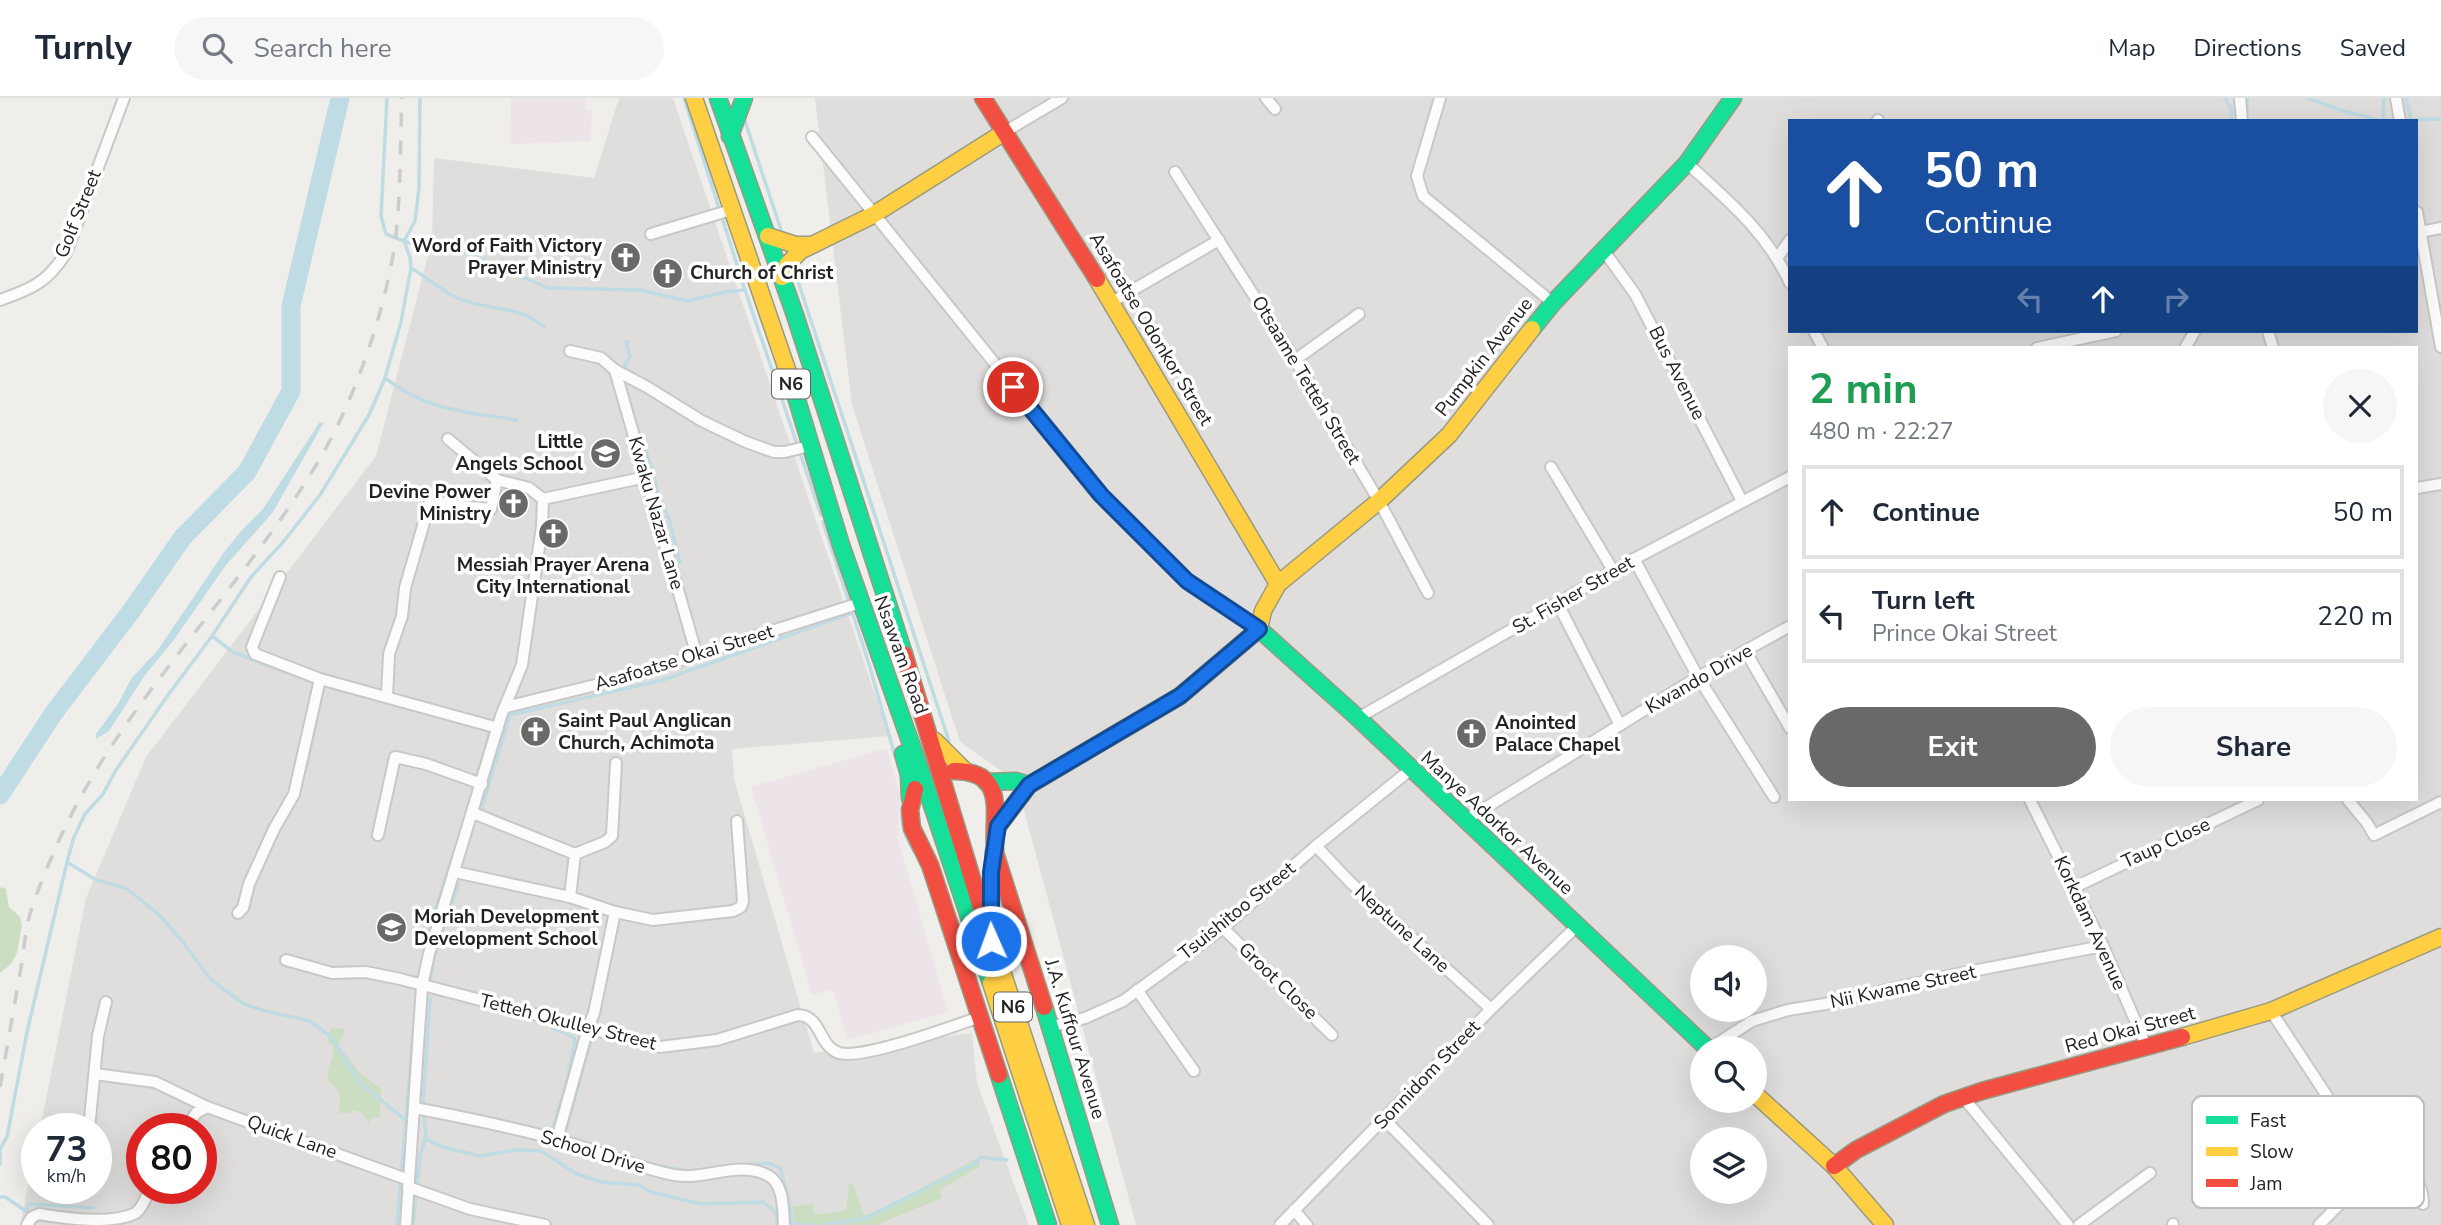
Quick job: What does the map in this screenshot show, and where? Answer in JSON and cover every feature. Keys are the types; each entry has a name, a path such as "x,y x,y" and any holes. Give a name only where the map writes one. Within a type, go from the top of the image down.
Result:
{"main road":[{"name":"Nsawam Road","path":"694,98 798,403 809,446 860,603 923,778 1070,1225"},
{"name":"Nsawam Road","path":"718,98 782,277 931,737 991,941 1086,1225"},
{"path":"730,136 744,98"},
{"name":"Asafoatse Odonkor Street","path":"983,98 1112,302 1278,584"},
{"name":"Pumpkin Avenue","path":"1259,629 1263,611 1278,584 1379,501 1449,435 1553,303 1687,163 1733,98"},
{"path":"782,277 793,258 812,245 873,215 1003,133"},
{"path":"768,236 796,245 812,245"},
{"path":"998,826 1029,785 1180,696 1259,629"},
{"name":"Manye Adorkor Avenue","path":"1259,629 1358,718 1464,821 1695,1036"},
{"path":"885,671 897,736 907,766 909,820 912,831 930,865 1048,1225"},
{"path":"931,737 950,759 986,782 1016,781 1029,785"},
{"path":"910,799 923,778 940,771 964,770"},
{"name":"J.A. Kuffour Avenue","path":"986,782 996,803 998,826 994,851 1110,1225"},
{"path":"991,941 990,898 994,851"},
{"name":"Red Okai Street","path":"1834,1166 1847,1155 1934,1108 1962,1097 2147,1048 2271,1011 2441,937"},
{"path":"1767,1105 1834,1166 1885,1225"}],"street":[{"name":"Golf Street","path":"0,300 41,283 58,266 66,253 124,98"},
{"path":"1003,133 1062,98"},
{"path":"1266,98 1275,109"},
{"path":"1440,98 1417,176 1423,197 1553,303"},
{"path":"2240,98 2242,119"},
{"path":"2396,98 2400,119"},
{"path":"812,137 1101,495 1187,581 1259,629"},
{"path":"1687,163 1763,236 1778,257 1788,279"},
{"name":"Otsaame Tetteh Street","path":"1175,172 1296,360 1379,501 1428,593"},
{"path":"651,233 731,210"},
{"path":"2418,219 2441,347"},
{"path":"2420,232 2441,228"},
{"path":"1112,302 1219,240"},
{"path":"1778,257 1788,243"},
{"name":"Bus Avenue","path":"1604,251 1635,294 1742,500"},
{"path":"1296,360 1359,314"},
{"path":"2046,346 2107,333"},
{"path":"570,351 598,357 615,370 702,421 746,442 785,453 809,446"},
{"name":"Kwaku Nazar Lane","path":"615,370 697,656"},
{"path":"448,439 497,480 529,488 543,499"},
{"path":"1551,467 1614,572"},
{"path":"543,499 646,477"},
{"name":"St. Fisher Street","path":"1358,718 1634,559 1788,478"},
{"path":"387,696 389,654 402,616 405,587 429,505 435,500 449,505 491,509 497,480"},
{"path":"2418,488 2441,484"},
{"path":"406,1225 422,986 429,954 498,728 523,660 542,526 543,499"},
{"path":"1634,559 1698,677 1774,797"},
{"path":"280,577 252,652 320,679 498,728"},
{"name":"Asafoatse Okai Street","path":"506,707 624,678 860,603"},
{"path":"1558,604 1620,724"},
{"name":"Kwando Drive","path":"1464,821 1698,677 1788,627"},
{"path":"1746,652 1788,725"},
{"path":"238,913 243,908 249,884 274,829 294,794 320,679"},
{"path":"378,835 395,757 426,764 482,784"},
{"path":"473,813 575,854 605,842 612,836 616,763"},
{"name":"Tsuishitoo Street","path":"1050,1027 1085,1018 1123,1001 1223,928 1316,846 1410,770"},
{"name":"Korkdam Avenue","path":"2031,801 2103,946 2147,1048"},
{"name":"Taup Close","path":"2075,887 2256,801"},
{"path":"2349,801 2374,835 2441,802"},
{"path":"455,872 570,897 615,912 661,921 733,911 741,907 742,891 737,821"},
{"name":"Neptune Lane","path":"1316,846 1375,905 1491,1009"},
{"path":"570,897 575,854"},
{"path":"557,1139 594,1013 615,912"},
{"name":"Sonnidom Street","path":"1280,1225 1491,1009 1577,926"},
{"name":"Groot Close","path":"1223,928 1332,1035"},
{"name":"Nii Kwame Street","path":"1728,1036 1752,1021 1788,1010 2103,946"},
{"name":"Tetteh Okulley Street","path":"286,960 332,973 366,972 660,1047 717,1040 805,1015 812,1018 828,1046 838,1053 849,1054 875,1050 980,1017"},
{"path":"1136,990 1194,1071"},
{"path":"91,1113 98,1036 106,1002"},
{"path":"2271,1011 2327,1096"},
{"name":"Quick Lane","path":"95,1074 155,1082 208,1107 470,1209 545,1225"},
{"path":"1962,1097 2068,1225"},
{"path":"196,1113 208,1107"},
{"name":"School Drive","path":"415,1108 557,1139 642,1167 688,1178 741,1169 759,1172 771,1177 779,1186 784,1225"},
{"path":"1384,1119 1488,1225"},
{"path":"2079,1225 2150,1172"},
{"path":"27,1225 32,1217 39,1214 99,1225 121,1222 136,1214 141,1204"},
{"path":"2319,1225 2336,1208"},
{"path":"1294,1210 1307,1225"}],"shaded area":[{"path":"511,98 586,98 586,110 592,110 591,141 510,144"},
{"path":"619,98 673,98 889,736 732,749 734,779 814,1053 972,1033 977,1083 1029,1225 20,1225 24,1204 112,1204 112,1113 43,1113 86,898 146,757 376,456 432,240 434,158 594,178"},
{"path":"815,98 2441,98 2441,1225 1136,1225 1016,781 960,742 852,405"},
{"path":"887,748 900,794 898,839 948,1012 848,1040 833,990 812,995 751,787"}],"green space":[{"path":"0,887 6,889 9,907 20,917 22,925 17,953 11,964 0,973"},
{"path":"331,1028 344,1029 338,1045 359,1072 381,1089 380,1117 371,1118 369,1123 361,1113 354,1110 340,1113 339,1094 328,1078 334,1050 327,1041"},
{"path":"979,1157 980,1166 940,1190 942,1198 876,1225 795,1225 792,1207 812,1203 815,1215 846,1210 848,1184 853,1183 864,1216 883,1209"}],"water":[{"path":"324,422 273,512 226,565 173,641 145,675 109,731 96,739 96,734 118,704 131,679 157,651 225,551 263,509 319,423"}],"waterway":[{"path":"0,795 53,714 132,610 183,537 247,472 291,391 291,306 340,98"},
{"path":"0,1149 7,1137 27,1032 67,862 74,837 85,814 103,794 116,770 251,577 320,495 369,415 385,378 401,322 411,268 404,241 386,234 381,216 387,98"},
{"path":"420,98 419,188 415,221 404,241 415,245 463,251 548,288 640,290 688,301 744,290"},
{"path":"684,98 821,515"},
{"path":"2225,98 2231,109 2232,119"},
{"path":"2246,115 2248,98"},
{"path":"2308,98 2374,119"},
{"path":"2383,119 2384,98"},
{"path":"2406,98 2411,119"},
{"path":"744,118 783,236"},
{"path":"2418,120 2441,119"},
{"path":"793,266 949,741"},
{"path":"411,268 457,298 513,311 544,327"},
{"path":"626,373 625,364 630,357 626,342 628,341"},
{"path":"385,378 432,404 517,420"},
{"path":"634,419 669,519 680,563"},
{"path":"823,522 869,664 895,756"},
{"path":"503,566 532,571"},
{"path":"480,814 510,715 663,680 852,613"},
{"path":"212,636 233,652 335,688"},
{"path":"307,765 320,704"},
{"path":"461,831 488,739 487,728"},
{"path":"902,815 906,835 915,853"},
{"path":"421,969 429,928 452,859"},
{"path":"67,862 96,880 126,888 158,914 211,980 244,1004 310,1021 332,1038 359,1082 405,1120"},
{"path":"430,983 433,959 458,885"},
{"path":"423,1107 430,998"},
{"path":"397,1225 415,1011"},
{"path":"551,1134 566,1085 575,1040 552,1028"},
{"path":"564,1138 592,1035"},
{"path":"413,1225 420,1156 426,1137 424,1114"},
{"path":"425,1139 443,1147 480,1156 516,1150 541,1151 577,1174 601,1182 638,1185 651,1192 701,1204 763,1202 778,1214"},
{"path":"0,1152 0,1164"},
{"path":"822,1225 864,1219 976,1163 981,1157 1007,1160"},
{"path":"745,1165 769,1163 780,1168 789,1200 792,1225"},
{"path":"649,1164 689,1171"},
{"path":"0,1197 5,1197 26,1211 29,1204 93,1208"},
{"path":"776,1213 777,1225"},
{"path":"792,1224 814,1225"}],"railway":[{"path":"0,1087 30,914 56,847 82,795 145,697 286,511 332,437 357,382 377,322 392,263 399,201 402,98"}],"traffic: fast":[{"path":"718,98 795,315 904,654"},
{"path":"730,136 744,98"},
{"path":"1532,329 1553,303 1687,163 1733,98"},
{"path":"793,387 841,545 991,983"},
{"path":"1259,629 1358,718 1694,1036"},
{"path":"903,754 909,775 910,798"},
{"path":"986,782 1016,781 1029,785"},
{"path":"1044,1007 1110,1225"},
{"path":"999,1075 1048,1225"}],"traffic: slow":[{"path":"694,98 793,387"},
{"path":"782,277 787,265 800,251 873,215 1003,133"},
{"path":"768,236 796,245 812,245"},
{"path":"1097,279 1278,584"},
{"path":"1259,629 1263,611 1278,584 1379,501 1449,435 1532,329"},
{"path":"935,741 964,770"},
{"path":"981,908 1086,1225"},
{"path":"2182,1037 2271,1011 2441,937"},
{"path":"991,983 1070,1225"},
{"path":"1767,1105 1834,1166 1885,1225"}],"traffic: jam":[{"path":"983,98 1097,279"},
{"path":"998,826 1029,785 1180,696 1259,629"},
{"path":"904,654 981,908"},
{"path":"954,771 972,773 984,780 991,789 995,814 996,856 1044,1007"},
{"path":"915,789 910,810 912,828 930,865 999,1075"},
{"path":"990,916 994,851"},
{"path":"1834,1166 1856,1150 1944,1104 1982,1091 2182,1037"}],"place":[{"name":"Word of Faith Victory Prayer Ministry","path":"625,257"},
{"name":"Church of Christ","path":"667,273"},
{"name":"Little Angels School","path":"606,453"},
{"name":"Devine Power Ministry","path":"514,503"},
{"name":"Messiah Prayer Arena City International","path":"553,534"},
{"name":"Saint Paul Anglican Church, Achimota","path":"535,732"},
{"name":"Anointed Palace Chapel","path":"1472,734"},
{"name":"Moriah Development Development School","path":"391,928"}],"route":[{"path":"991,941 991,872 998,826 1029,785 1180,696 1259,629 1187,581 1101,495 1013,387"}]}
